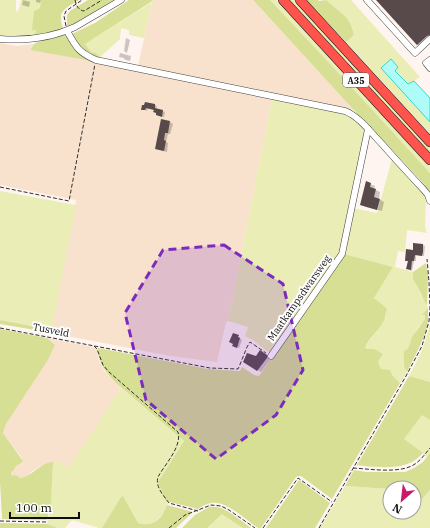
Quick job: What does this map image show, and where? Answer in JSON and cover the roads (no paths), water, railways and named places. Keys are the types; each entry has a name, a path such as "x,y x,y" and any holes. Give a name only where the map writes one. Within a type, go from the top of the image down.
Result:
{"highway":[{"name":"A35","path":"282,0 430,160"},
{"name":"A35","path":"300,0 430,142"}],"street":[{"path":"0,39 30,40 55,35 75,27 121,0"},
{"path":"367,0 415,52 430,39"},
{"path":"66,31 79,50 96,60 345,111 355,116 368,129 424,190 430,201"},
{"path":"430,60 426,63 430,68"},
{"name":"Maatkampsdwarsweg","path":"271,356 342,254 368,129"}],"water":[{"path":"391,59 398,67 395,71 408,84 414,81 430,98 430,122 381,68"}]}
